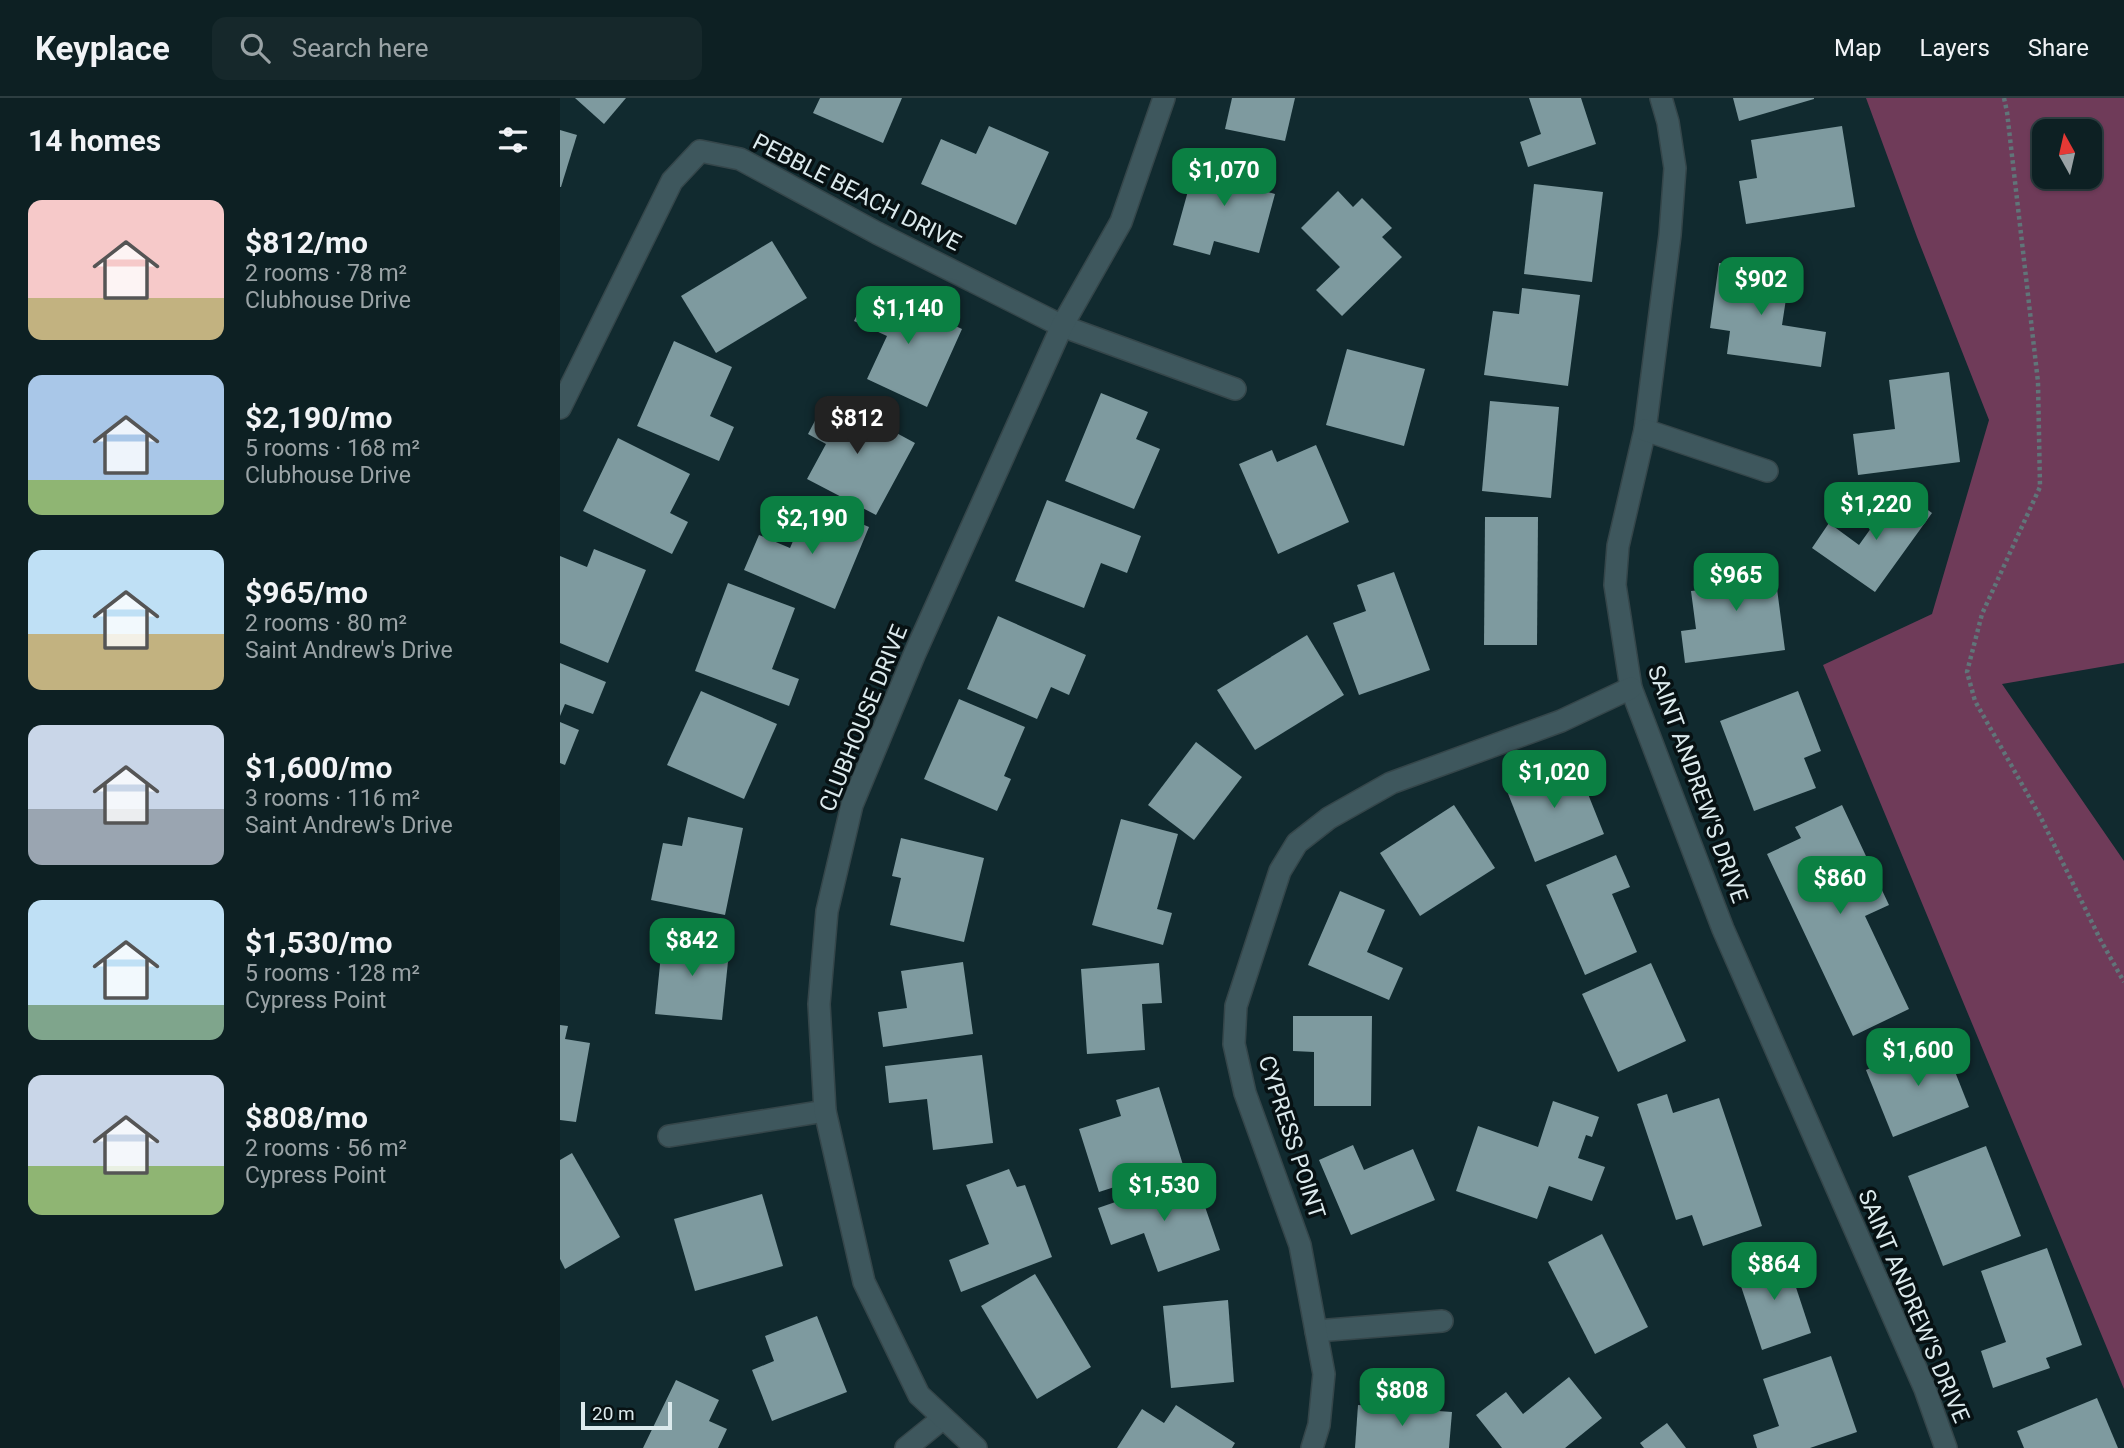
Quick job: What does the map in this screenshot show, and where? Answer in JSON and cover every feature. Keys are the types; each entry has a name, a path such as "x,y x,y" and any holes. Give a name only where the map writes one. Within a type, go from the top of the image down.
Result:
{"street":[{"name":"CLUBHOUSE DRIVE","path":"975,1448 919,1395 863,1282 825,1111 819,1004 827,911 852,805 915,653 1062,326 1121,222 1164,98"},
{"name":"SAINT ANDREW'S DRIVE","path":"1661,98 1668,121 1675,168 1670,235 1645,429 1618,546 1615,585 1631,688 1723,929 1925,1389 1946,1448"},
{"name":"PEBBLE BEACH DRIVE","path":"560,408 671,181 700,151 740,159 877,233 1062,326"},
{"path":"1062,326 1235,389"},
{"path":"1645,429 1767,471"},
{"name":"CYPRESS POINT","path":"1312,1448 1319,1425 1324,1374 1300,1245 1245,1093 1234,1044 1236,1006 1280,871 1297,843 1329,818 1391,783 1561,721 1631,688"},
{"path":"669,1136 825,1111"},
{"path":"1316,1331 1442,1321"},
{"path":"906,1448 942,1419"}],"path":[{"path":"2004,98 2036,368 2040,487 1982,614 1967,672 1975,701 2040,818 2124,982"}],"shaded area":[{"path":"1866,98 2124,98 2124,663 2002,684 2124,861 2124,1389 1823,665 1932,614 1989,420"}],"building":[{"path":"575,98 626,98 604,124"},
{"path":"820,98 902,98 883,143 813,113"},
{"path":"1232,98 1295,98 1285,141 1225,129"},
{"path":"1529,98 1581,98 1596,144 1528,167 1520,142 1541,134"},
{"path":"1733,98 1814,98 1814,99 1739,121"},
{"path":"989,126 1049,152 1016,225 921,184 941,139 976,154"},
{"path":"1842,126 1855,207 1746,224 1739,181 1757,178 1751,140"},
{"path":"560,130 577,135 561,187 560,187"},
{"path":"1198,155 1266,174 1261,190 1275,194 1259,253 1214,241 1210,255 1173,245"},
{"path":"1534,184 1603,192 1592,282 1524,274"},
{"path":"1338,191 1353,207 1362,198 1392,228 1382,237 1402,257 1342,316 1316,290 1340,267 1301,228"},
{"path":"772,241 807,298 716,353 681,296"},
{"path":"1719,263 1790,273 1782,325 1826,332 1821,367 1727,354 1730,331 1710,328"},
{"path":"870,287 962,329 927,407 867,379 887,336 854,321"},
{"path":"1522,288 1580,295 1568,386 1484,375 1493,311 1519,314"},
{"path":"674,341 732,367 710,416 734,427 719,461 637,426"},
{"path":"1347,349 1425,369 1404,446 1326,425"},
{"path":"1949,372 1960,462 1858,475 1853,434 1895,429 1889,380"},
{"path":"1101,393 1148,412 1136,439 1160,449 1134,509 1065,481"},
{"path":"828,396 915,443 876,515 807,479 826,444 808,434"},
{"path":"1490,401 1559,407 1551,498 1482,491"},
{"path":"618,438 690,474 670,513 688,522 672,554 583,511"},
{"path":"1316,445 1349,522 1278,554 1239,464 1272,450 1277,462"},
{"path":"1899,489 1932,513 1875,592 1812,548 1829,523 1859,545"},
{"path":"1047,500 1141,536 1127,573 1101,563 1084,608 1015,581"},
{"path":"810,502 869,527 835,609 744,570 759,535 790,548"},
{"path":"1485,517 1538,517 1537,645 1484,645"},
{"path":"594,549 646,570 608,663 560,643 560,556 587,567"},
{"path":"1773,558 1785,650 1685,663 1681,631 1696,629 1691,591 1709,589 1707,566"},
{"path":"1394,572 1430,670 1359,695 1333,623 1366,611 1357,585"},
{"path":"728,583 795,608 772,669 799,679 789,706 695,671"},
{"path":"998,616 1086,655 1069,695 1051,687 1037,719 967,689"},
{"path":"1307,635 1344,695 1255,750 1217,690"},
{"path":"560,663 606,682 593,714 565,704 560,716"},
{"path":"701,691 777,724 744,799 667,765"},
{"path":"1798,691 1821,751 1804,758 1816,788 1754,811 1720,721"},
{"path":"959,699 1025,727 1004,776 1011,779 997,811 924,779"},
{"path":"560,722 579,730 565,765 560,763"},
{"path":"1196,742 1242,777 1194,840 1148,805"},
{"path":"1574,759 1604,834 1535,862 1505,786"},
{"path":"1454,805 1495,868 1420,916 1380,853"},
{"path":"1842,805 1889,905 1865,916 1909,1009 1853,1036 1767,854 1801,838 1795,827"},
{"path":"688,817 743,828 725,915 651,900 663,843 682,846"},
{"path":"1121,819 1178,834 1157,909 1172,913 1163,945 1092,925"},
{"path":"901,838 984,858 964,942 890,925 901,878 892,876"},
{"path":"1616,855 1630,887 1612,894 1637,952 1585,975 1546,885"},
{"path":"1340,891 1385,910 1367,952 1403,968 1389,1000 1308,965"},
{"path":"663,935 730,942 722,1020 655,1014"},
{"path":"963,962 973,1034 883,1047 878,1012 907,1008 901,971"},
{"path":"1159,963 1162,1003 1142,1004 1145,1050 1087,1054 1081,969"},
{"path":"1651,963 1686,1041 1618,1072 1582,994"},
{"path":"1293,1016 1372,1016 1371,1106 1314,1106 1314,1052 1293,1051"},
{"path":"560,1025 568,1026 565,1039 590,1043 576,1122 560,1120"},
{"path":"1942,1039 1969,1107 1893,1137 1866,1070"},
{"path":"982,1055 993,1143 933,1150 927,1099 889,1103 885,1066"},
{"path":"1159,1087 1183,1165 1099,1192 1079,1129 1121,1116 1116,1100"},
{"path":"1667,1094 1673,1113 1719,1098 1762,1226 1703,1246 1692,1215 1676,1220 1637,1104"},
{"path":"1553,1101 1599,1117 1592,1137 1586,1135 1578,1158 1605,1167 1592,1201 1549,1186 1537,1219 1456,1191 1478,1126 1538,1147"},
{"path":"1353,1145 1364,1170 1413,1149 1435,1200 1351,1235 1319,1160"},
{"path":"1986,1146 2021,1236 1943,1266 1908,1176"},
{"path":"572,1153 620,1237 565,1269 560,1259 560,1160"},
{"path":"1009,1169 1017,1187 1025,1185 1052,1257 961,1292 949,1260 989,1244 966,1185"},
{"path":"1194,1175 1220,1250 1158,1272 1144,1233 1111,1245 1098,1208"},
{"path":"762,1194 783,1266 695,1291 674,1219"},
{"path":"1602,1234 1648,1327 1595,1354 1548,1262"},
{"path":"2047,1248 2082,1345 2046,1358 2050,1368 1993,1388 1981,1351 2006,1342 1981,1271"},
{"path":"1785,1254 1811,1333 1762,1350 1736,1271"},
{"path":"1035,1274 1091,1367 1037,1399 981,1306"},
{"path":"1228,1300 1234,1382 1171,1388 1163,1306"},
{"path":"817,1316 847,1392 772,1421 752,1370 774,1361 765,1336"},
{"path":"1831,1356 1857,1432 1810,1448 1757,1448 1753,1435 1779,1426 1763,1379"},
{"path":"1569,1377 1602,1418 1565,1448 1502,1448 1476,1415 1506,1392 1523,1414"},
{"path":"676,1380 719,1400 709,1421 727,1429 718,1448 643,1448"},
{"path":"2097,1398 2118,1448 2024,1448 2017,1431"},
{"path":"1176,1405 1235,1443 1232,1448 1117,1448 1142,1409 1164,1423"},
{"path":"1358,1405 1452,1412 1449,1448 1355,1448"},
{"path":"1667,1423 1686,1448 1644,1448 1640,1443"}]}
